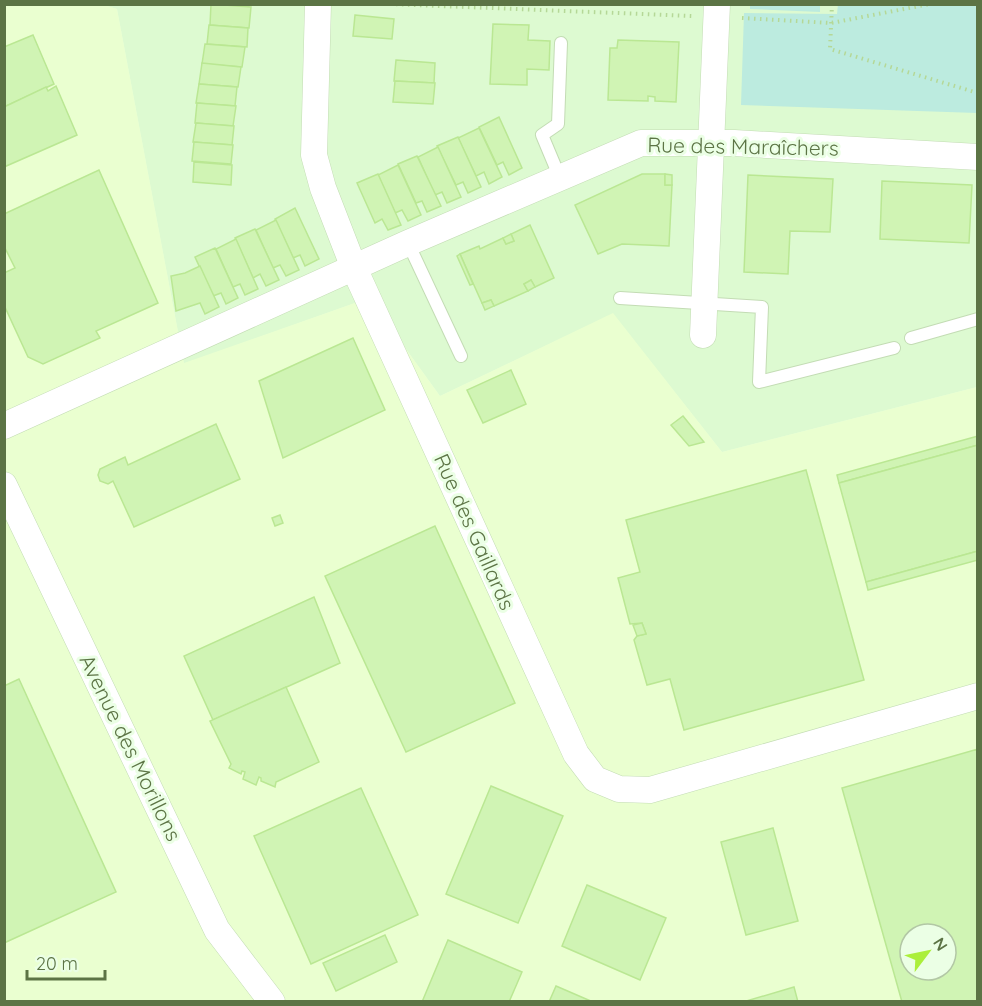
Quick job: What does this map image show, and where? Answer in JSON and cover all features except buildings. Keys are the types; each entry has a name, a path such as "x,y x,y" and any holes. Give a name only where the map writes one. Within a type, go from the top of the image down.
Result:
{"street":[{"name":"Rue des Gaillards","path":"318,4 314,155 323,188 354,268 576,754 595,779 619,789 650,790 978,696"},
{"path":"703,335 716,11"},
{"name":"Rue des Maraîchers","path":"354,268 641,143 711,142 978,156"},
{"path":"4,426 354,268"},
{"name":"Avenue des Morillons","path":"4,485 217,930 272,1002"}],"lane":[{"path":"560,178 542,135 558,124 561,43"},
{"path":"408,243 461,356"},
{"path":"620,298 762,307 759,382 894,348"},
{"path":"911,338 978,319"}],"path":[{"path":"390,4 716,11 831,23 930,4"},
{"path":"832,4 830,49 978,93"}],"shaded area":[{"path":"102,4 117,9 184,363 369,298 440,396 613,313 722,452 977,387 977,1001 5,1002 5,5"},
{"path":"838,4 977,5 977,113 741,105 744,13 837,14"},
{"path":"102,5 977,5 977,387 722,452 613,314 440,396 369,298 184,364 117,9"},
{"path":"750,5 820,5 820,12 750,9"}]}
